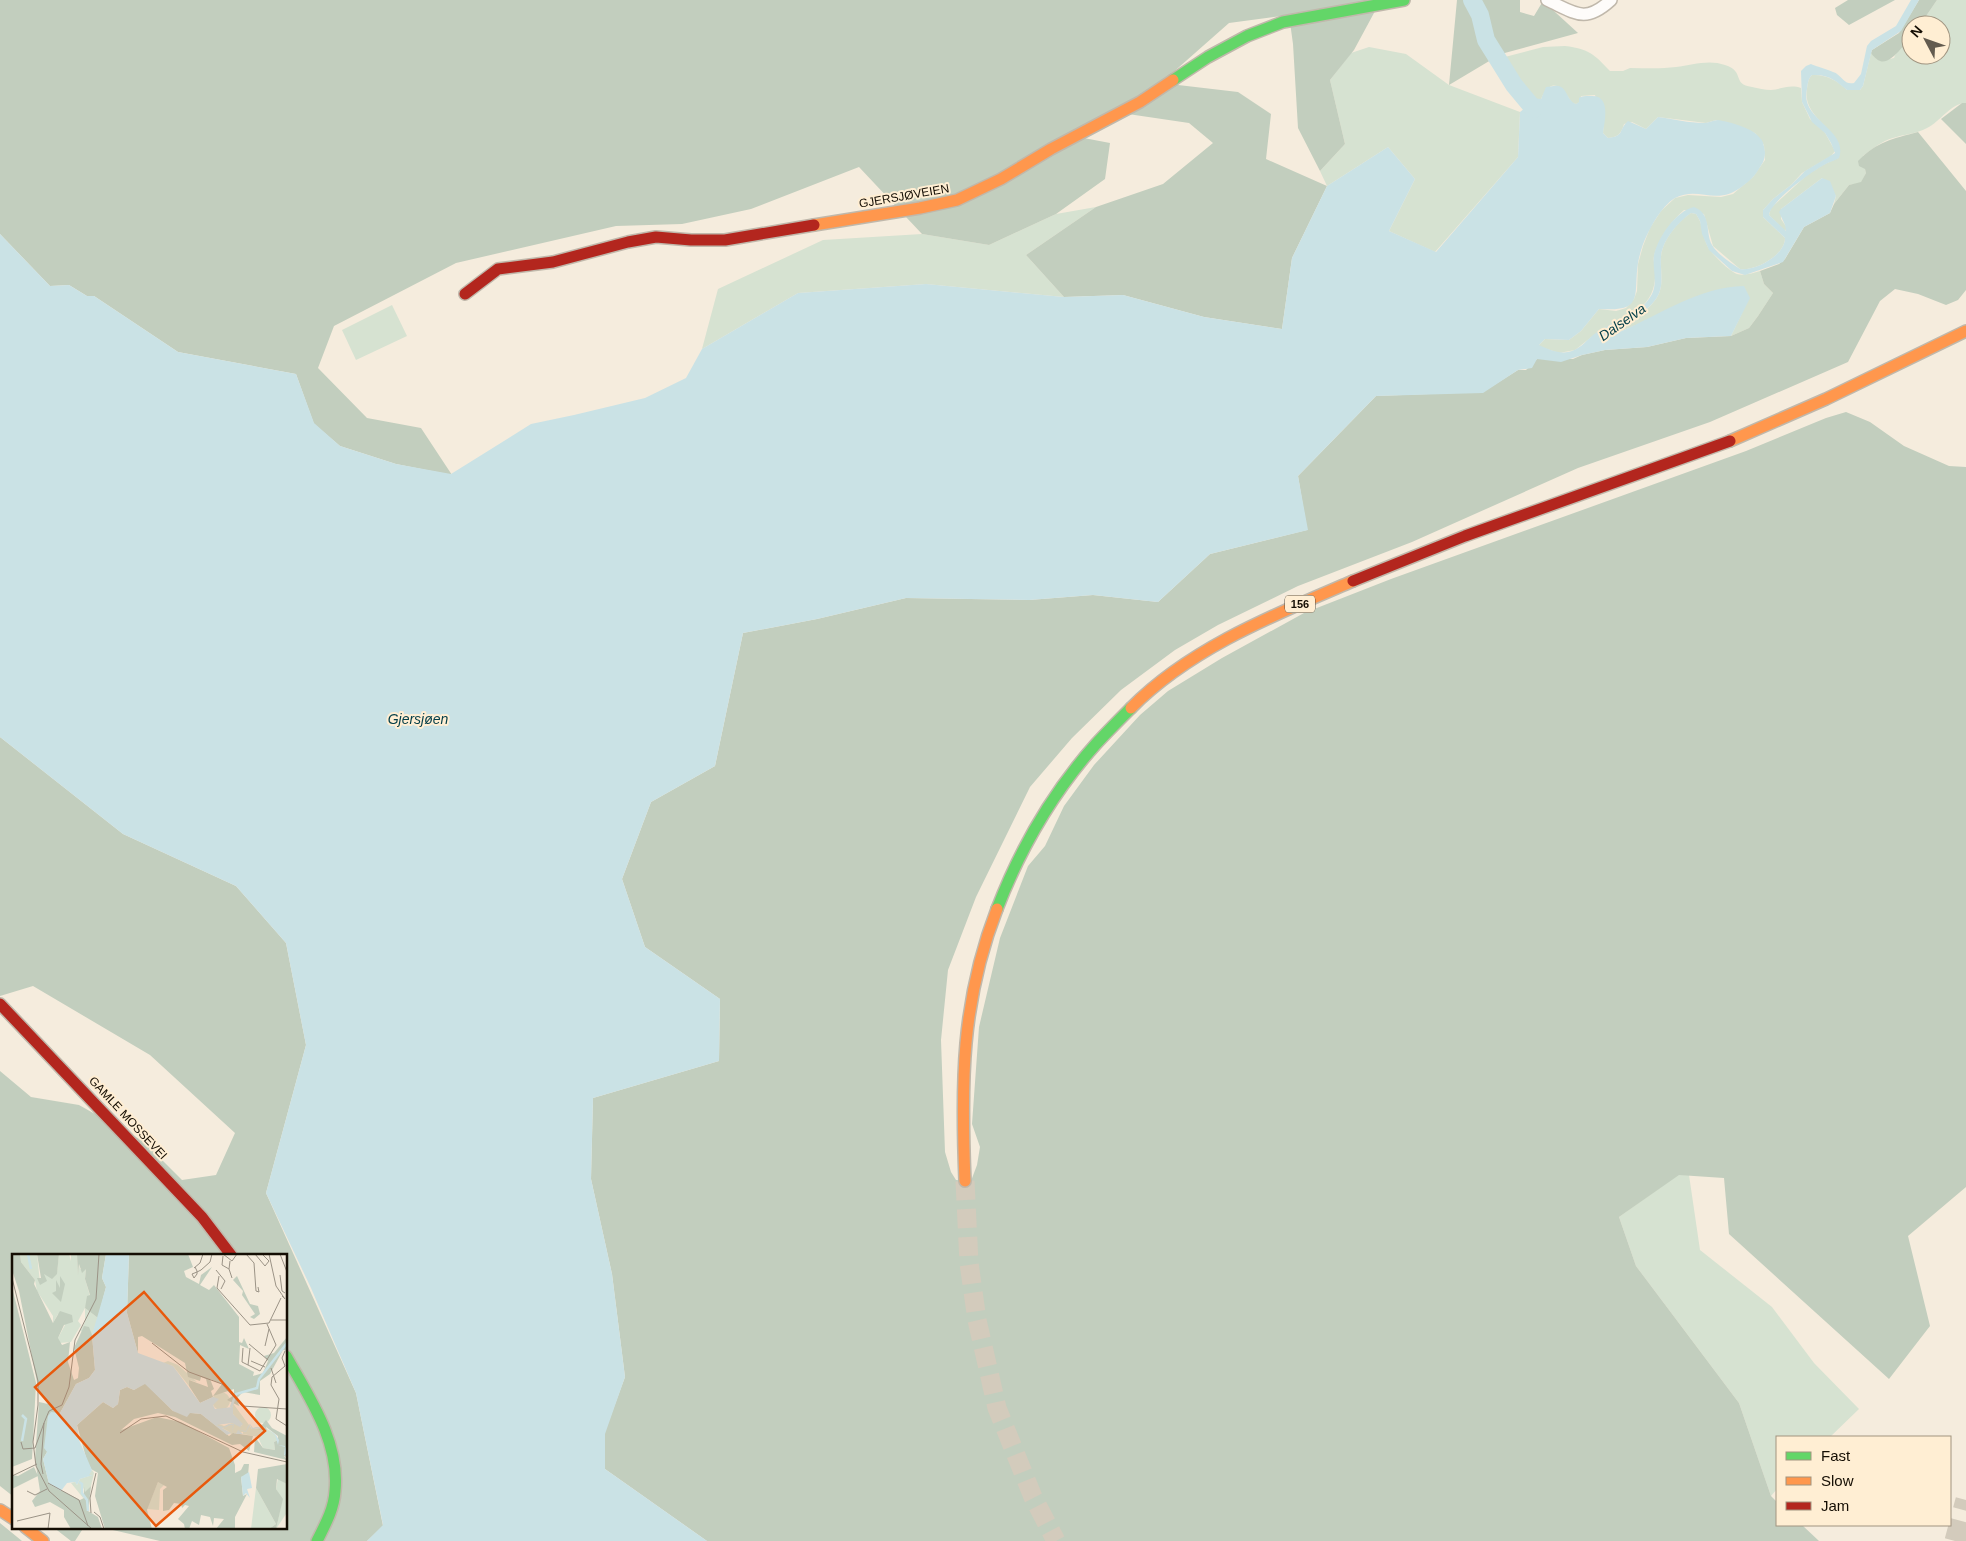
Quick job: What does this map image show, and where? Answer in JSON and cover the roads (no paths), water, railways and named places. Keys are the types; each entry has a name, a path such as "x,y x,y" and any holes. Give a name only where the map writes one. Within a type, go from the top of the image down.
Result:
{"main road":[{"name":"GJERSJØVEIEN","path":"465,294 498,269 553,262 628,242 656,237 726,240 957,200 1000,179 1051,149 1140,102 1208,57 1247,36 1283,22 1404,0"},
{"name":"156","path":"965,1181 962,1102 965,1039 973,987 993,914 1027,840 1055,796 1105,734 1153,690 1176,671 1222,642 1311,599 1506,520 1722,444 1806,408 1966,331"},
{"name":"GAMLE MOSSEVEI","path":"0,1004 202,1217 230,1254"},
{"path":"288,1360 327,1433 333,1454 336,1475 335,1498 332,1513 317,1541"},
{"path":"0,1499 12,1508"},
{"path":"0,1510 12,1518"},
{"path":"26,1528 43,1541"},
{"path":"40,1528 57,1541"}],"street":[{"path":"1547,0 1570,11 1585,15 1598,12 1611,0"}],"water":[{"name":"Gjersjøen","path":"1911,0 1919,0 1910,15 1902,15"},
{"name":"Gjersjøen","path":"1901,17 1901,31 1872,50 1863,86 1860,90 1847,90 1836,81 1823,76 1812,75 1809,80 1806,100 1816,117 1837,139 1840,148 1839,158 1818,168 1792,187 1771,209 1769,215 1786,231 1779,212 1781,209 1822,178 1830,181 1836,196 1830,213 1804,227 1783,262 1745,275 1732,271 1709,250 1702,234 1700,221 1696,214 1691,213 1681,221 1664,245 1661,257 1661,284 1656,299 1641,314 1612,332 1614,334 1622,331 1696,296 1711,291 1744,286 1750,298 1731,336 1686,338 1647,347 1605,350 1561,362 1537,359 1532,368 1518,370 1483,393 1376,396 1298,476 1308,530 1210,554 1158,602 1093,595 1029,600 906,598 817,619 743,633 715,766 651,802 622,879 645,947 720,999 719,1061 593,1098 591,1179 612,1274 625,1377 605,1434 605,1469 707,1541 367,1541 383,1525 356,1393 311,1288 266,1193 306,1045 286,943 236,886 123,834 0,737 0,234 50,286 69,285 87,296 94,296 178,352 296,374 314,423 340,446 396,464 451,474 531,424 645,398 686,378 702,349 798,293 926,284 1064,297 1123,295 1204,317 1282,329 1292,258 1327,186 1388,147 1415,179 1389,231 1436,252 1518,157 1520,112 1529,105 1534,109 1535,105 1531,98 1541,99 1546,87 1561,87 1576,104 1582,96 1597,96 1601,99 1605,108 1603,133 1608,138 1617,136 1628,121 1646,129 1658,117 1698,123 1718,120 1741,126 1757,134 1763,143 1764,158 1762,165 1746,184 1734,192 1725,195 1684,195 1672,200 1661,212 1648,233 1641,251 1638,263 1636,293 1634,300 1630,304 1624,308 1599,309 1581,331 1569,340 1545,339 1539,345 1553,351 1564,352 1579,348 1598,331 1629,315 1645,304 1654,289 1654,255 1659,240 1674,219 1687,209 1694,207 1700,210 1706,219 1710,240 1714,248 1740,269 1761,265 1775,256 1784,244 1785,238 1763,217 1763,210 1805,171 1835,153 1825,133 1812,122 1802,102 1801,71 1811,64 1836,73 1846,82 1854,83 1861,74 1867,46 1871,41 1896,26"}],"waterway":[{"path":"1472,0 1480,15 1486,40 1514,85 1534,109"}],"tunnel":[{"path":"965,1181 969,1263 977,1320 997,1408 1033,1497 1056,1541"},
{"path":"1955,1541 1966,1500"}],"water label":[{"name":"Dalselva","path":"1622,322"}]}
